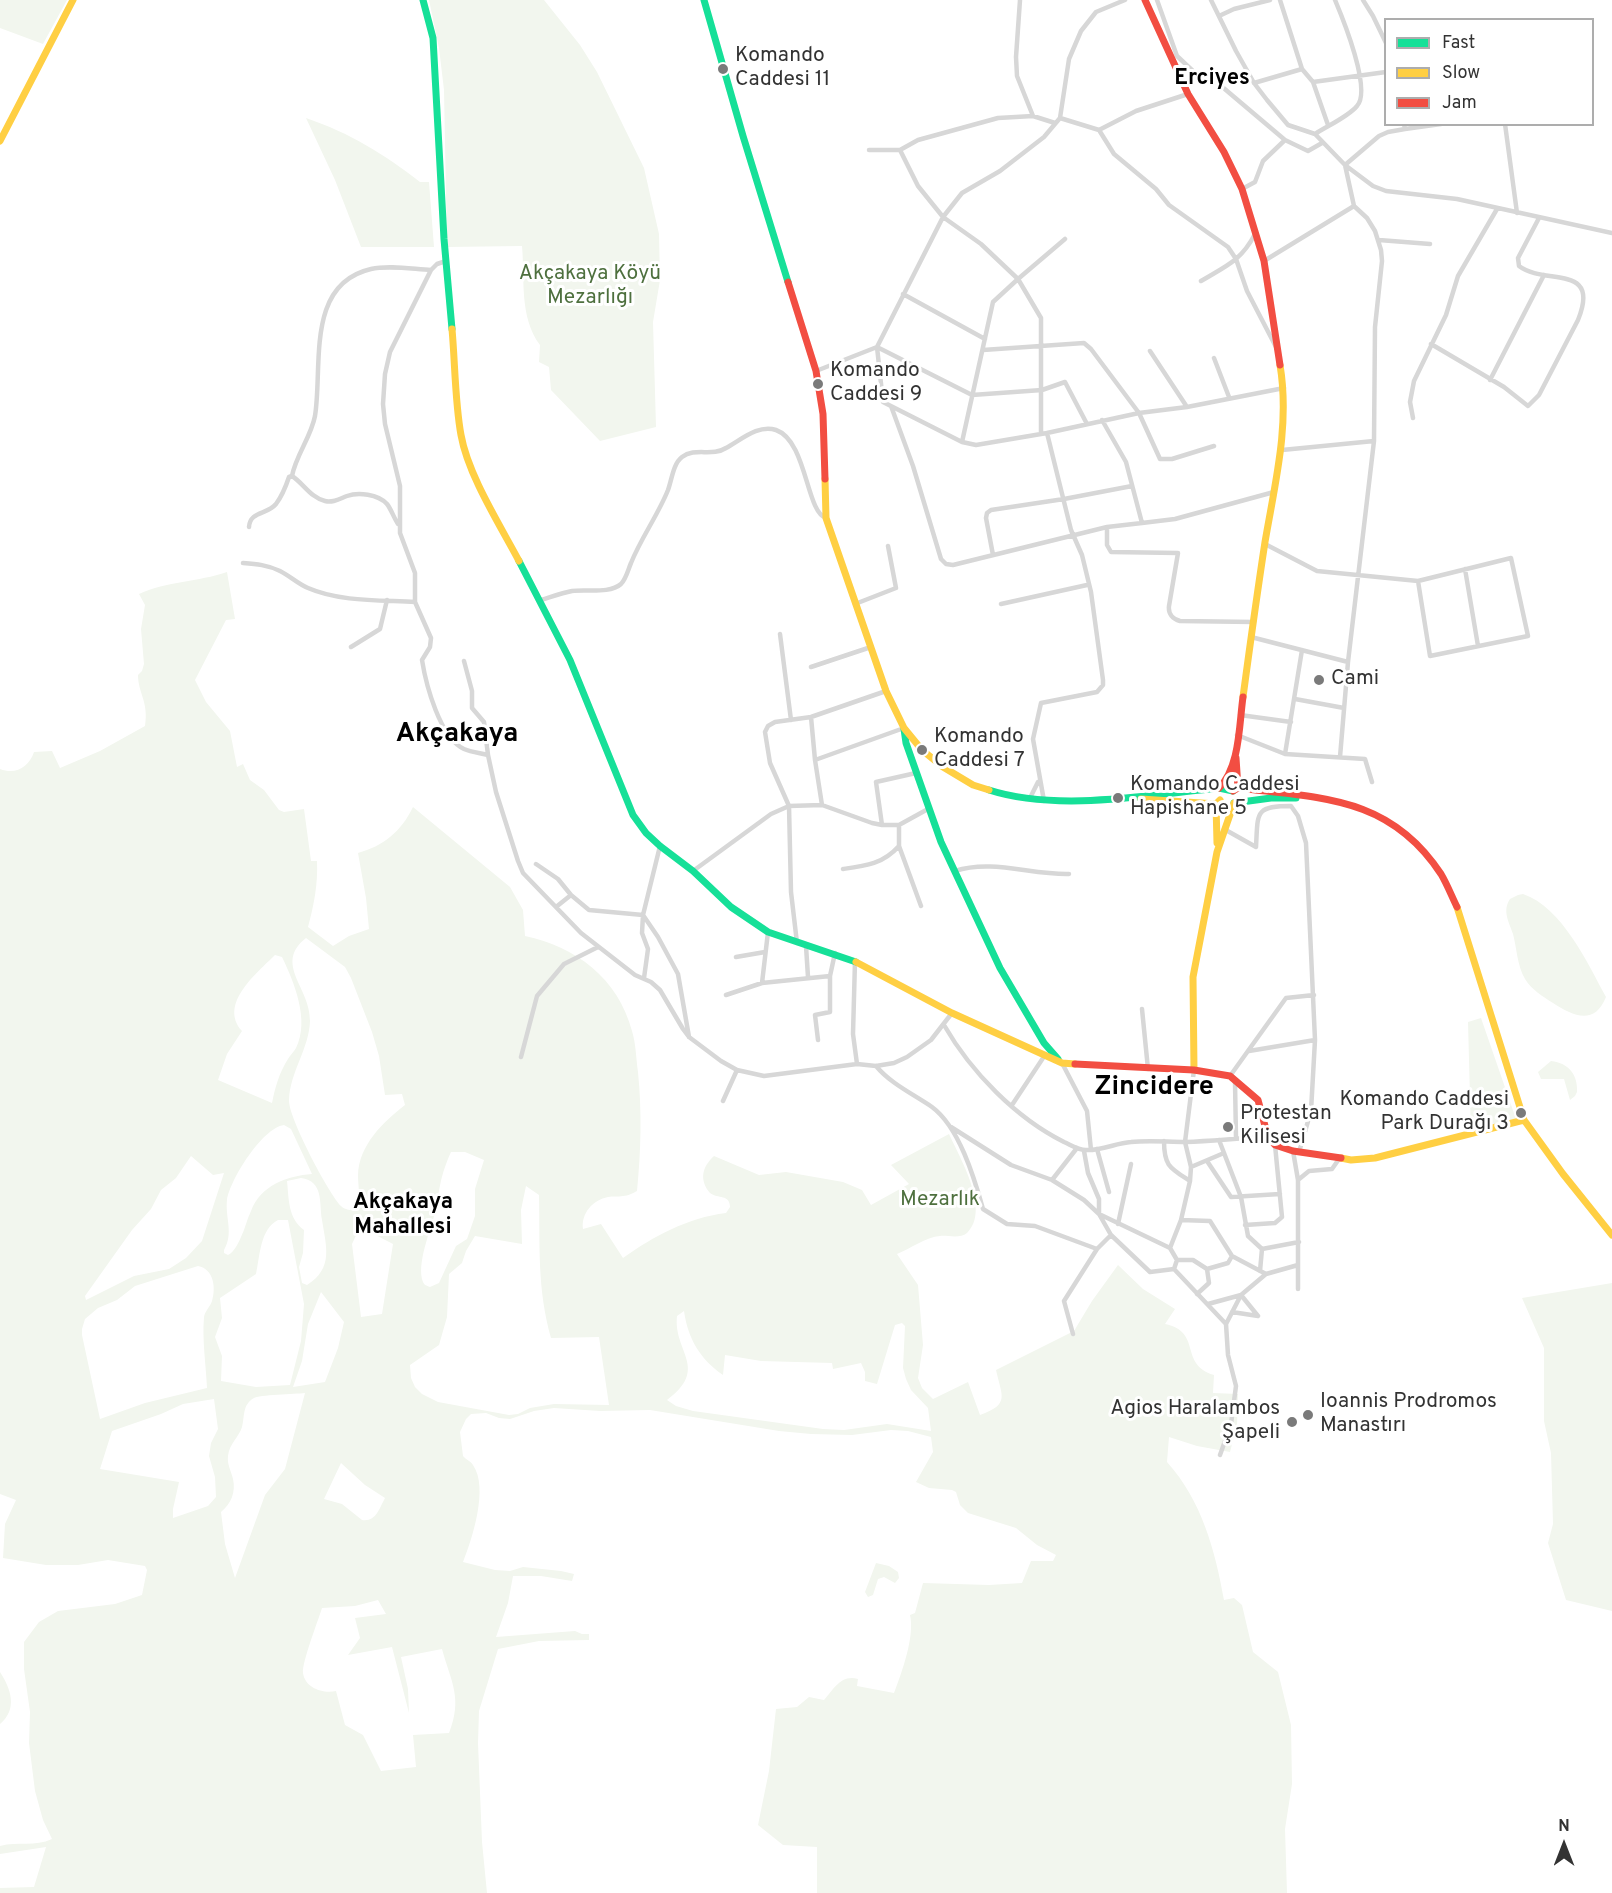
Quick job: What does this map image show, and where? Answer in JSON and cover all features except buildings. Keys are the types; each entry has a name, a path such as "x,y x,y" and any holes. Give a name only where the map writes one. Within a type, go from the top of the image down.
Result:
{"street":[{"path":"0,141 73,0"},
{"path":"423,0 433,38 446,261 461,435 486,499 541,600 570,660 633,815 646,833 693,871 731,907 768,932 855,961 952,1013 1062,1063 1194,1071 1233,1079 1258,1100 1268,1137 1275,1145 1339,1159 1375,1158 1524,1120"},
{"path":"704,0 816,370 823,414 826,518 886,691 904,728 922,750 943,767 973,785 1004,795 1044,801 1118,798 1227,788 1323,798 1351,804 1378,815 1402,832 1426,854 1442,876 1459,911 1524,1120 1563,1174 1612,1235"},
{"path":"1020,0 1017,76 1033,116"},
{"path":"1125,0 1096,12 1081,31 1069,59 1060,118 1044,137 1000,171 962,193 943,217 877,346 883,402 962,442 976,445 1044,434 1139,413 1187,407 1284,388"},
{"path":"1146,0 1174,56 1194,72 1220,85 1285,140 1308,151 1322,143"},
{"path":"1157,0 1188,94 1224,152 1242,189 1264,261 1284,388 1282,450 1265,544 1235,751 1228,779 1221,789 1218,802 1217,852"},
{"path":"1211,0 1254,83 1288,125 1315,134 1345,165 1378,189 1458,199 1612,233"},
{"path":"1219,16 1234,9 1270,0"},
{"path":"1280,0 1302,69 1313,82 1328,125"},
{"path":"1315,134 1359,105 1362,94 1347,30 1335,0"},
{"path":"1363,0 1384,39"},
{"path":"1254,83 1302,69"},
{"path":"1313,82 1384,72"},
{"path":"1099,130 1136,111 1188,94"},
{"path":"869,150 900,150 918,140 998,118 1033,116 1055,123"},
{"path":"1060,118 1099,130 1114,153 1156,189 1169,205 1228,247 1236,259 1247,291 1278,352"},
{"path":"1505,126 1517,213"},
{"path":"1345,165 1379,136 1404,127"},
{"path":"1242,189 1255,182 1263,160 1285,140"},
{"path":"900,150 918,186 943,217 981,244 1018,279 1041,318 1044,434 1073,535 1084,561 1100,649 1103,685 1097,692 1041,703 1033,738 1044,801"},
{"path":"1340,757 1348,662 1374,441 1375,327 1382,261 1379,240 1367,218 1354,206 1345,165"},
{"path":"1264,261 1354,206"},
{"path":"1413,418 1410,402 1414,381 1446,315 1462,268 1497,209"},
{"path":"1431,344 1511,392 1528,405 1539,395 1578,320 1582,309 1583,294 1580,285 1573,280 1522,269 1517,262 1539,218"},
{"path":"1201,281 1236,259 1246,250 1256,232"},
{"path":"962,442 993,303 1065,239"},
{"path":"1379,240 1430,244"},
{"path":"446,261 437,264 431,270 394,341 385,374 384,414 398,478 401,538 415,573 415,602 431,638 430,646 422,660 425,680 444,728 462,748 488,754"},
{"path":"249,527 249,520 253,516 271,509 277,503 289,477 292,476 314,422 320,340 330,301 336,291 348,279 373,268 431,270"},
{"path":"1490,380 1544,275"},
{"path":"903,294 985,339"},
{"path":"982,350 1080,342 1088,345 1139,413 1160,459 1172,459 1214,446"},
{"path":"816,370 877,346 972,395 1042,390 1065,382 1087,424"},
{"path":"1150,351 1187,407"},
{"path":"1214,358 1229,397"},
{"path":"891,406 913,466 941,559 946,564 953,565 1107,527 1175,519 1274,492"},
{"path":"1102,420 1126,462 1142,523"},
{"path":"541,600 574,591 613,588 621,584 639,543 666,494 675,466 681,458 694,452 721,452 759,430 774,429 790,441 803,469 818,513 826,518"},
{"path":"1282,450 1374,441"},
{"path":"292,476 316,498 323,501 331,502 349,495 361,494 374,497 386,503 399,526"},
{"path":"993,555 986,518 988,511 1132,486"},
{"path":"386,503 399,501"},
{"path":"1107,527 1107,548 1113,553 1178,553 1169,606 1174,618 1180,621 1254,622"},
{"path":"1265,544 1317,572 1418,581 1511,558 1528,636 1430,656 1418,581"},
{"path":"855,604 896,588 888,546"},
{"path":"243,563 262,564 279,571 307,588 324,593 415,602"},
{"path":"1465,569 1478,646"},
{"path":"1001,604 1087,585"},
{"path":"351,647 380,629 387,600"},
{"path":"780,634 791,720"},
{"path":"1251,637 1348,662"},
{"path":"811,668 871,647"},
{"path":"1285,754 1302,650"},
{"path":"464,661 472,691 472,708 484,722 496,792 519,865 526,877 598,948 660,990 689,1037 721,1061 737,1070 760,1076 857,1064 876,1066 894,1063 931,1040 952,1013"},
{"path":"797,943 791,892 789,806 771,763 765,732 768,726 775,722 811,717 886,691"},
{"path":"1295,699 1344,708"},
{"path":"1240,715 1291,722"},
{"path":"811,717 822,805"},
{"path":"815,760 904,728"},
{"path":"904,728 906,743 928,809 1000,968 1044,1043 1062,1063 1087,1111 1091,1150"},
{"path":"1237,735 1285,754 1365,759 1372,782"},
{"path":"1170,1248 1190,1181 1191,1167 1185,1142 1194,1071 1193,977 1217,852 1236,790 1235,751"},
{"path":"882,825 876,782 916,773"},
{"path":"1030,799 1039,779"},
{"path":"1118,798 1227,804 1272,798 1323,798"},
{"path":"693,871 771,814 789,806 822,805 882,825 899,825 928,809"},
{"path":"1224,829 1256,847 1258,818 1263,809 1272,806 1291,806 1298,816 1306,843 1315,1040 1311,1111 1296,1151 1298,1289"},
{"path":"899,825 899,846 921,906"},
{"path":"644,978 648,949 642,933 643,915 660,846"},
{"path":"843,869 880,863 891,856 899,846"},
{"path":"536,864 558,879 571,895 589,910 643,915"},
{"path":"955,871 982,866 1044,874 1069,874"},
{"path":"556,907 571,895"},
{"path":"643,915 678,974 689,1037"},
{"path":"762,983 768,932"},
{"path":"806,946 808,977"},
{"path":"521,1057 537,996 564,964 598,948"},
{"path":"736,957 765,952"},
{"path":"818,1040 815,1015 830,1012 830,976 835,953"},
{"path":"855,961 853,1034 857,1064"},
{"path":"726,995 762,983 830,976"},
{"path":"1236,1138 1233,1079 1249,1051 1286,998 1314,995"},
{"path":"1142,1009 1148,1069"},
{"path":"944,1025 953,1041 984,1079 1012,1106 1049,1134 1084,1151 1129,1142 1185,1142 1268,1137"},
{"path":"1249,1051 1315,1040"},
{"path":"1012,1106 1046,1054"},
{"path":"876,1066 884,1076 934,1109 951,1127 1011,1165 1052,1180 1084,1200 1099,1214 1170,1248 1177,1260 1174,1269"},
{"path":"723,1101 737,1070"},
{"path":"951,1127 976,1183 984,1209 1007,1224 1035,1226 1097,1249"},
{"path":"1219,1140 1241,1197 1248,1236 1262,1249"},
{"path":"1164,1141 1164,1157 1171,1168 1190,1181"},
{"path":"1245,1225 1275,1223 1282,1217 1275,1145"},
{"path":"1052,1180 1077,1148"},
{"path":"1097,1149 1109,1192"},
{"path":"1084,1151 1088,1173 1099,1199 1099,1214 1111,1235 1150,1272 1174,1269"},
{"path":"1191,1167 1224,1153"},
{"path":"1298,1180 1309,1171 1332,1169 1339,1159"},
{"path":"1207,1161 1232,1197 1280,1194"},
{"path":"1118,1224 1131,1164"},
{"path":"1180,1220 1210,1221 1232,1256 1266,1274"},
{"path":"1073,1334 1064,1301 1097,1249 1111,1235"},
{"path":"1262,1249 1299,1242"},
{"path":"1260,1270 1262,1249"},
{"path":"1177,1260 1193,1260 1207,1269 1228,1263 1232,1256"},
{"path":"1220,1455 1232,1424 1236,1386 1228,1355 1226,1324 1241,1295 1266,1274 1298,1265"},
{"path":"1174,1269 1226,1324"},
{"path":"1197,1294 1209,1283 1207,1269"},
{"path":"1208,1304 1241,1295"},
{"path":"1232,1312 1258,1316 1241,1295"}],"green space":[{"path":"0,0 67,0 43,44 0,28"},
{"name":"Akçakaya Köyü Mezarlığı","path":"429,0 544,0 580,45 597,72 644,168 659,234 660,280 653,322 656,427 600,441 551,390 549,367 539,362 540,345 533,334 526,310 522,246 447,247 444,90 439,48"},
{"path":"306,118 366,145 420,182 429,182 434,247 361,247 335,180"},
{"name":"Mezarlık","path":"227,572 235,619 226,620 195,680 206,702 230,731 237,767 243,764 250,780 264,790 279,810 284,812 304,809 311,861 317,861 315,894 308,927 333,946 349,936 369,929 358,853 390,837 403,824 413,807 510,887 523,910 525,936 544,941 578,957 592,968 617,995 632,1031 638,1072 640,1132 637,1191 627,1196 608,1197 597,1201 586,1213 583,1229 601,1224 623,1258 672,1229 698,1219 726,1213 730,1207 728,1200 710,1193 704,1183 703,1174 714,1156 759,1175 786,1172 843,1182 862,1190 871,1205 909,1184 891,1165 949,1134 966,1170 975,1198 974,1223 964,1235 935,1237 897,1254 918,1285 923,1345 918,1378 922,1388 933,1399 968,1382 980,1415 996,1407 1002,1398 996,1370 1074,1331 1118,1265 1143,1289 1175,1309 1165,1324 1177,1328 1184,1334 1196,1364 1214,1375 1213,1393 1238,1394 1237,1425 1230,1452 1197,1446 1169,1437 1167,1462 1179,1477 1198,1510 1211,1545 1224,1600 1234,1598 1242,1605 1253,1652 1278,1672 1291,1725 1292,1784 1285,1829 1287,1893 817,1893 817,1847 783,1845 758,1825 769,1771 776,1709 797,1707 809,1697 824,1700 838,1684 852,1678 858,1679 857,1686 894,1693 909,1643 910,1615 915,1613 923,1583 989,1585 1022,1583 1031,1561 1053,1561 1056,1555 1037,1545 1016,1528 968,1513 960,1505 956,1492 929,1488 916,1482 933,1452 931,1437 908,1431 891,1430 852,1435 811,1434 650,1410 600,1411 554,1408 534,1411 510,1419 486,1413 471,1414 460,1432 463,1456 473,1465 478,1475 479,1487 477,1513 463,1562 495,1570 510,1571 523,1567 574,1574 572,1581 541,1576 513,1576 508,1603 496,1637 575,1631 589,1634 589,1640 539,1641 498,1649 479,1711 482,1842 487,1893 0,1893 0,1888 34,1887 46,1847 0,1854 0,1846 39,1843 52,1839 43,1820 35,1791 29,1743 30,1712 24,1669 24,1642 39,1622 58,1611 115,1604 142,1595 147,1570 145,1566 108,1560 78,1565 46,1565 3,1558 5,1524 16,1500 0,1494 0,769 16,770 29,762 34,752 52,751 60,768 100,751 145,726 146,710 138,675 144,664 141,629 145,605 139,594 160,586","holes":["306,938 345,967 372,1032 379,1056 385,1095 402,1094 405,1105 381,1127 368,1144 359,1164 358,1203 350,1210 341,1206 335,1199 310,1155 290,1109 290,1090 309,1031 310,1021 309,1009 293,967 293,957 297,948","275,955 282,957 299,1001 300,1037 280,1075 272,1103 218,1080 227,1054 242,1031 236,1021 234,1010 237,1000 250,980","284,1125 291,1129 312,1174 293,1177 268,1188 255,1202 237,1245 228,1255 224,1253 224,1250 229,1231 227,1207 229,1191 248,1156 275,1128","451,1152 465,1152 484,1160 475,1189 475,1216 467,1239 456,1246 439,1283 430,1287 423,1282 421,1266 442,1175","191,1156 213,1175 224,1173 202,1241 186,1258 169,1269 134,1276 86,1300 85,1296 132,1230 151,1209 161,1190 176,1178","301,1178 314,1183 319,1194 326,1256 321,1271 307,1285 302,1283 299,1267 303,1253 304,1230 295,1220 290,1208 287,1181","526,1186 539,1195 541,1284 551,1338 599,1337 609,1405 554,1404 530,1408 518,1414 509,1415 438,1402 422,1394 415,1387 411,1378 410,1365 439,1345 447,1317 449,1274 462,1263 475,1236 522,1244 521,1210","278,1220 288,1220 304,1304 301,1341 290,1385 256,1387 221,1381 222,1356 215,1337 222,1318 220,1298 256,1274 264,1236 272,1224","360,1227 393,1244 382,1314 361,1317 352,1244","198,1266 208,1271 214,1290 212,1301 204,1317 207,1388 145,1403 100,1419 82,1335 85,1319 98,1308 117,1300 135,1286","321,1292 344,1322 338,1348 325,1382 293,1387 302,1361 308,1324","684,1311 696,1348 723,1375 725,1355 761,1361 832,1363 833,1369 861,1363 865,1372 865,1381 877,1384 895,1325 902,1323 905,1326 903,1368 911,1390 928,1408 931,1431 887,1424 844,1430 823,1429 693,1411 676,1406 667,1400 680,1389 688,1369 680,1340 677,1316","305,1393 285,1469 265,1495 235,1578 225,1544 221,1512 228,1505 234,1489 228,1462 229,1452 241,1431 247,1404 257,1397","214,1399 218,1429 211,1443 209,1456 215,1477 216,1497 208,1506 173,1518 179,1482 100,1469 112,1431 183,1404","341,1463 365,1485 385,1498 374,1517 362,1520 342,1504 324,1499","378,1600 386,1614 355,1618 360,1638 348,1655 392,1647 409,1713 408,1689 401,1657 442,1649 455,1700 449,1733 413,1735 416,1767 381,1771 363,1735 345,1725 336,1691 320,1691 307,1683 303,1668 322,1608 355,1606"]},
{"path":"1523,894 1550,911 1582,953 1606,997 1595,1012 1582,1016 1568,1011 1538,992 1525,979 1506,912 1510,899"},
{"path":"1481,1018 1517,1122 1471,1136 1468,1022"},
{"path":"1551,1061 1563,1064 1574,1075 1577,1092 1570,1100 1564,1079 1541,1079 1538,1072"},
{"path":"1612,1283 1612,1611 1566,1600 1548,1543 1553,1524 1551,1453 1544,1421 1544,1348 1522,1298"},
{"path":"876,1563 889,1566 898,1572 899,1578 895,1583 884,1577 878,1579 873,1595 868,1597 865,1592"},
{"path":"0,1672 10,1692 11,1705 6,1718 0,1724"}],"traffic: fast":[{"path":"423,0 433,38 444,239 452,329"},
{"path":"704,0 788,282"},
{"path":"519,561 570,660 633,815 646,833 693,871 731,907 768,932 856,962"},
{"path":"904,729 906,743 941,842 1000,968 1044,1043 1058,1059"},
{"path":"989,790 1015,797 1073,801 1133,798 1219,788 1233,791"},
{"path":"1234,803 1271,798 1296,798"}],"traffic: slow":[{"path":"0,141 73,0"},
{"path":"452,329 457,410 465,450 485,500 519,561"},
{"path":"1243,697 1280,454 1283,410 1280,365"},
{"path":"825,479 826,518 886,691 904,728 922,750 943,767 973,785 989,790"},
{"path":"1141,799 1216,804 1220,800"},
{"path":"1194,1070 1193,977 1217,852 1234,803"},
{"path":"1216,804 1217,843"},
{"path":"1457,907 1524,1120 1563,1174 1612,1235"},
{"path":"856,962 952,1013 1062,1063 1075,1064"},
{"path":"1341,1158 1351,1160 1375,1158 1524,1120"}],"traffic: jam":[{"path":"1145,0 1188,94 1224,152 1242,189 1264,261 1280,365"},
{"path":"788,282 816,371 823,414 825,479"},
{"path":"1219,788 1226,779 1235,757 1243,697"},
{"path":"1236,758 1238,788"},
{"path":"1233,791 1238,788 1325,799 1376,815 1399,829 1421,848 1441,874 1457,907"},
{"path":"1075,1064 1194,1070 1230,1076 1258,1100 1268,1137 1275,1145 1293,1151 1341,1158"}],"place":[{"name":"Komando Caddesi 11","path":"723,69"},
{"name":"Komando Caddesi 9","path":"818,384"},
{"name":"Cami","path":"1319,680"},
{"name":"Komando Caddesi 7","path":"922,750"},
{"name":"Komando Caddesi Hapishane 5","path":"1118,798"},
{"name":"Komando Caddesi Park Durağı 3","path":"1521,1113"},
{"name":"Protestan Kilisesi","path":"1228,1127"},
{"name":"Ioannis Prodromos Manastırı","path":"1308,1415"},
{"name":"Agios Haralambos Şapeli","path":"1292,1422"}],"district":[{"name":"Erciyes","path":"1212,80"},
{"name":"Akçakaya","path":"457,736"},
{"name":"Zincidere","path":"1154,1089"},
{"name":"Akçakaya Mahallesi","path":"403,1216"}]}
